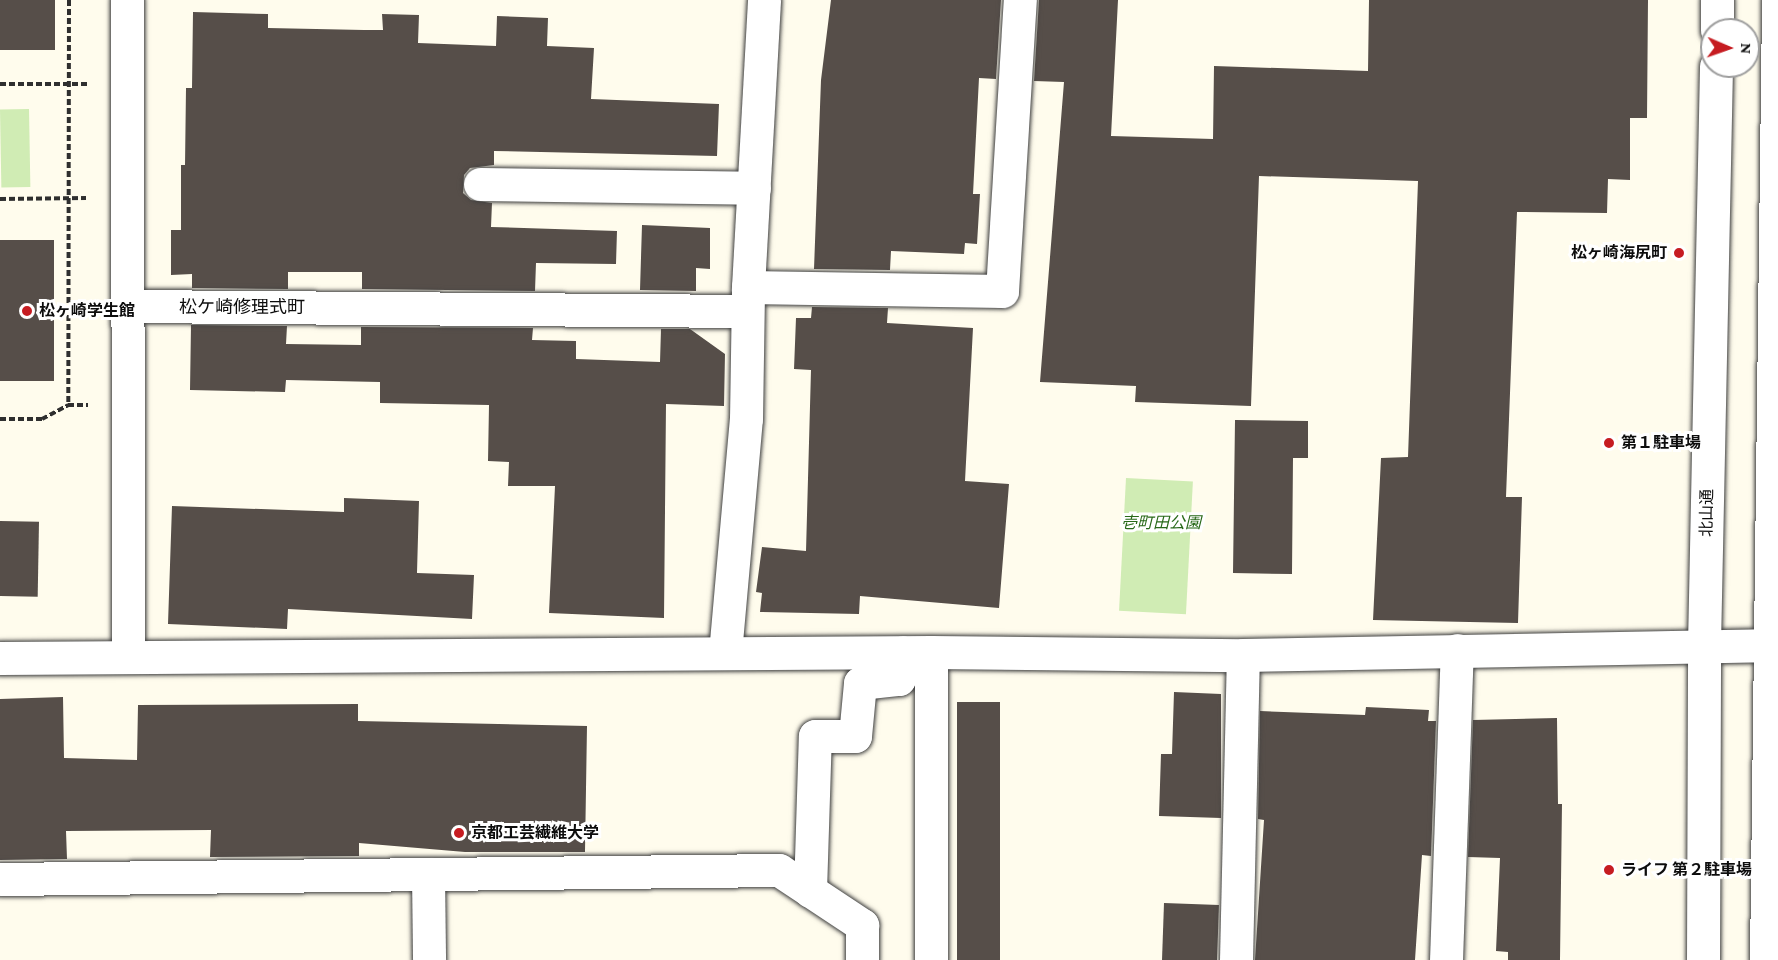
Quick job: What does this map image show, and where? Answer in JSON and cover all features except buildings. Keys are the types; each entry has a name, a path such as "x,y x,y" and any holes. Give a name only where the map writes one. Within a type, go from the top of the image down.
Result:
{"street":[{"path":"127,0 128,657"},
{"path":"725,654 746,419 748,299 764,0"},
{"path":"128,306 748,299 1002,291 1020,0"},
{"path":"1717,0 1717,18"},
{"path":"1766,960 1774,645 1778,0"},
{"name":"北山通","path":"1702,960 1704,645 1716,78"},
{"path":"480,184 754,188"},
{"path":"0,658 917,652 1243,655 1774,645"},
{"path":"1446,960 1457,650"},
{"path":"810,891 815,736 855,736 860,683 899,679 917,652"},
{"path":"917,652 931,960"},
{"path":"1236,960 1243,655"},
{"path":"0,879 779,870 862,925 862,960"},
{"path":"428,874 429,960"}],"path":[{"path":"68,405 69,0"},
{"path":"0,84 127,84"},
{"path":"0,199 128,198"},
{"path":"0,418 42,419 68,405 128,405"}],"green space":[{"path":"29,109 30,187 1,187 0,110"},
{"name":"壱町田公園","path":"1126,478 1193,482 1186,614 1119,611"}],"place":[{"name":"松ヶ崎海尻町","path":"1679,253"},
{"name":"松ヶ崎学生館","path":"27,311"},
{"name":"第１駐車場","path":"1609,443"},
{"name":"京都工芸繊維大学","path":"459,833"},
{"name":"ライフ 第２駐車場","path":"1609,870"}],"district":[{"name":"松ケ崎修理式町","path":"242,307"}]}
